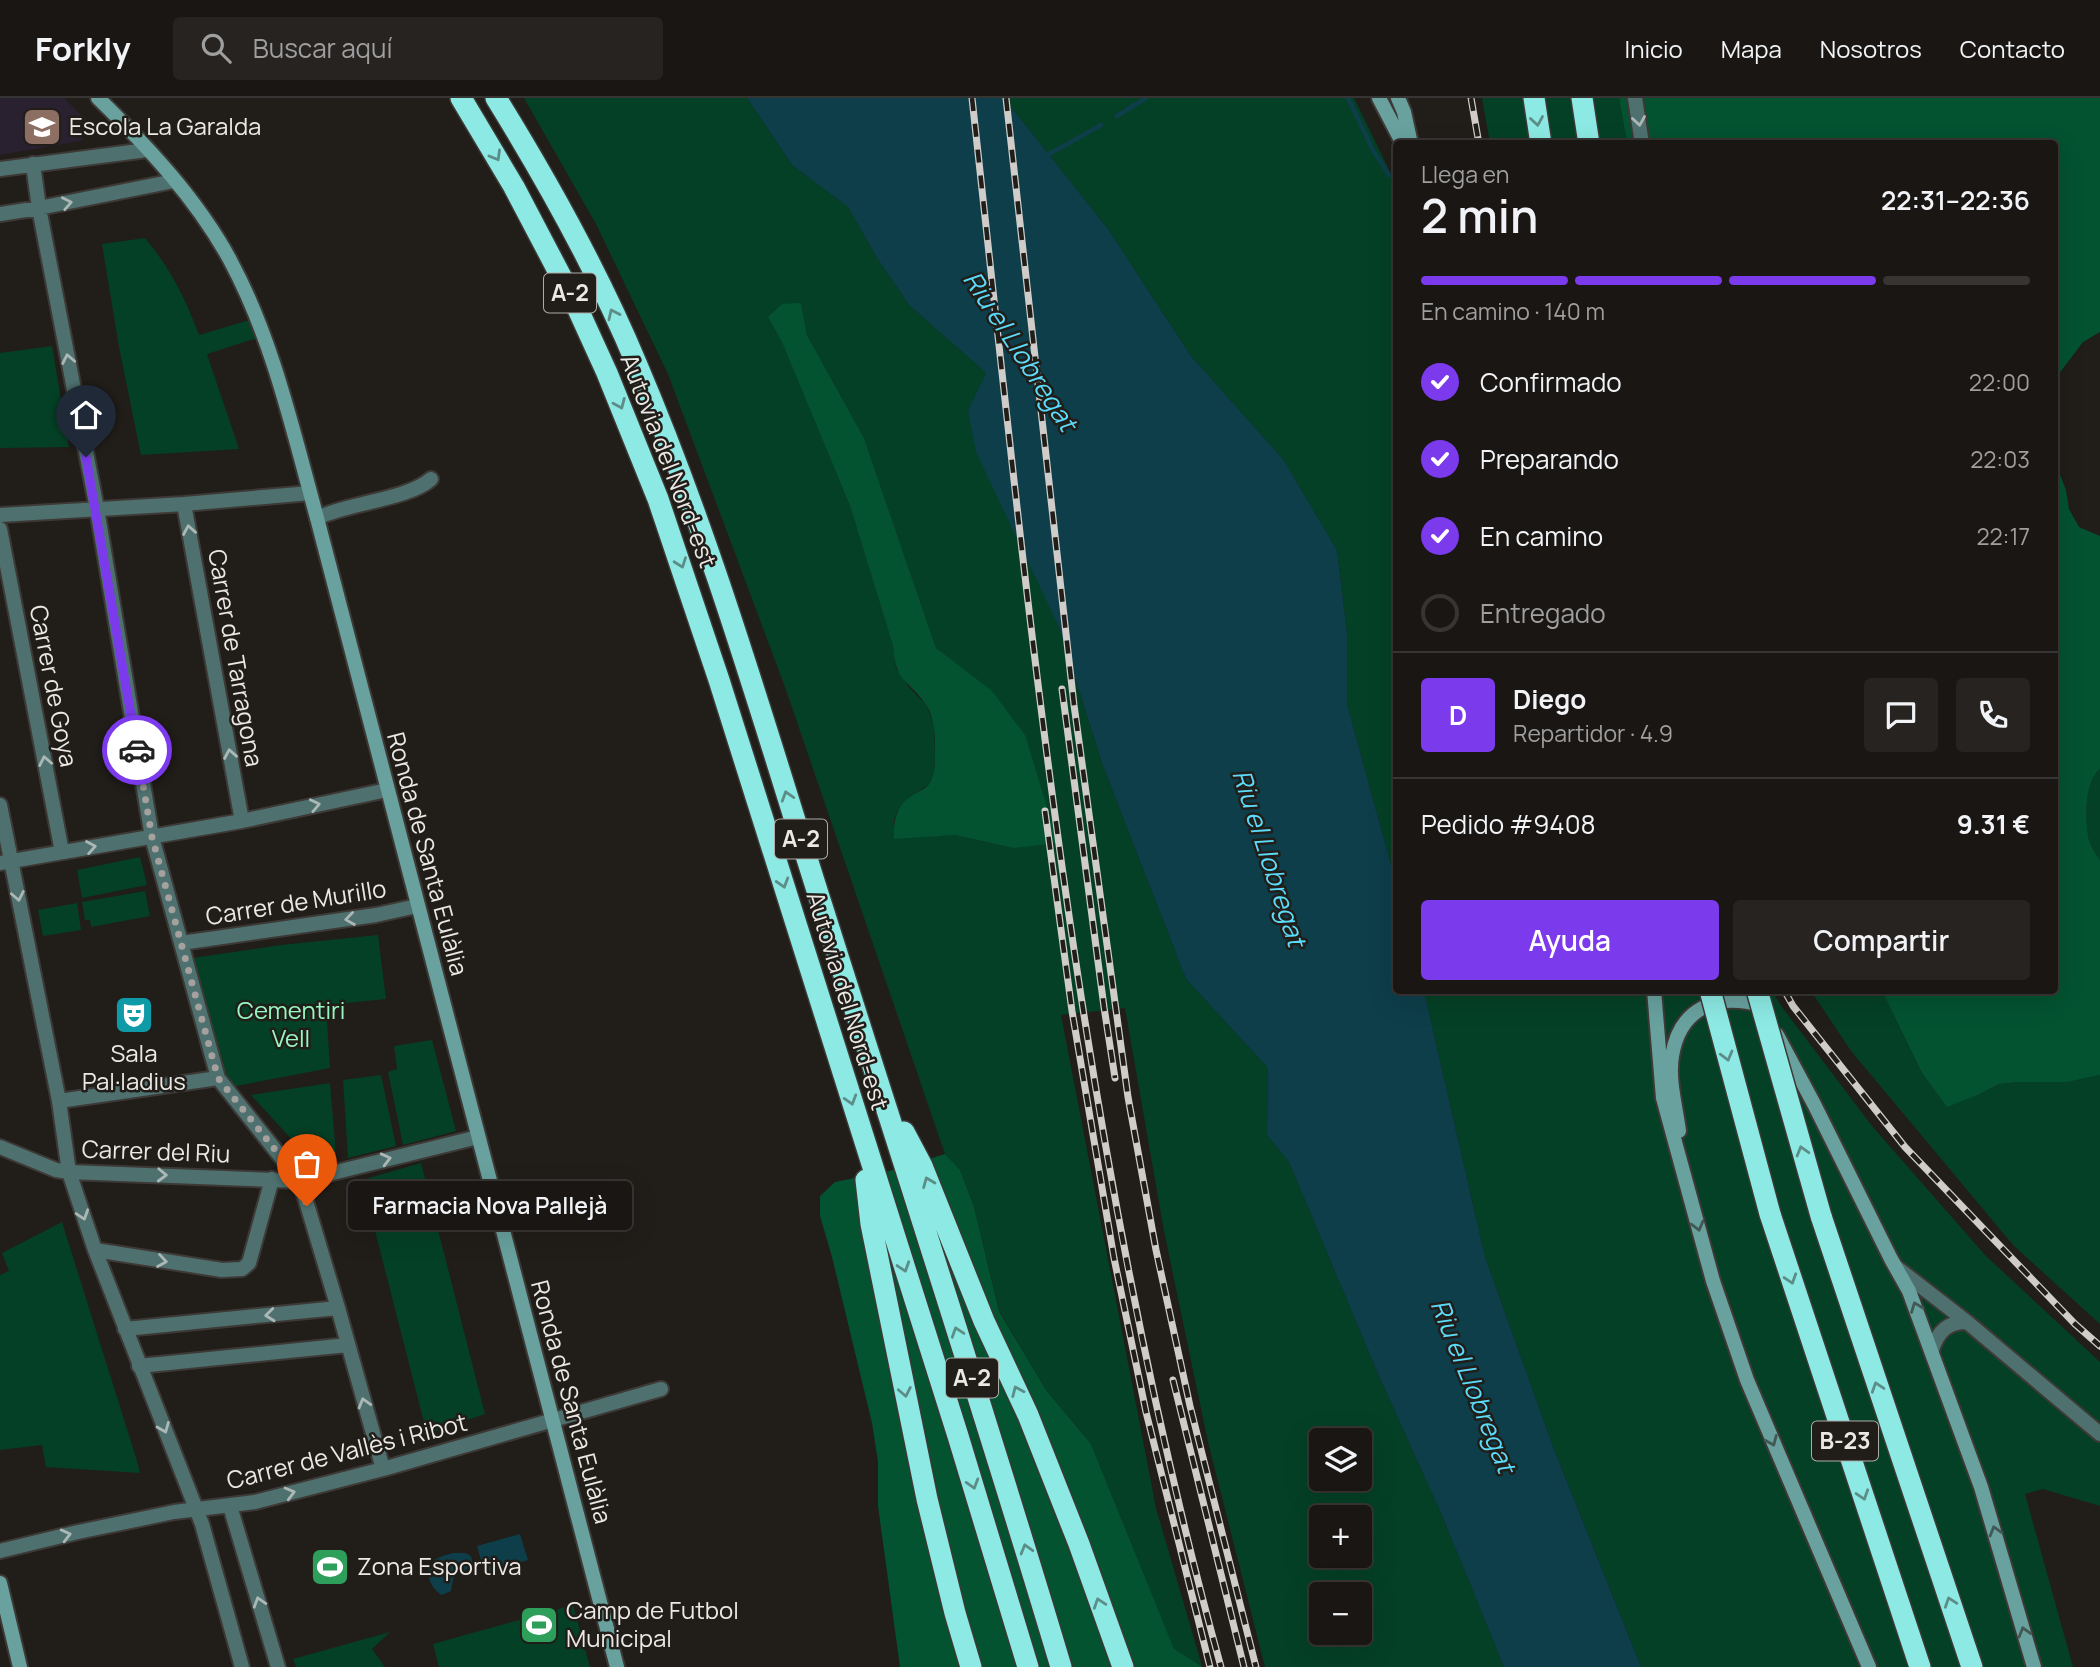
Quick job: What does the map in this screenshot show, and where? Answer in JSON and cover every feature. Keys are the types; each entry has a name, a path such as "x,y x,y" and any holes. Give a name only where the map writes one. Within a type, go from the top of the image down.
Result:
{"highway":[{"name":"Autovia del Nord-est","path":"461,98 514,187 576,305 651,479 685,573 958,1436 1028,1667"},
{"name":"Autovia del Nord-est","path":"496,98 537,166 637,364 719,583 1013,1506 1061,1667"},
{"path":"1534,98 1540,140"},
{"path":"1582,98 1588,140"},
{"name":"B-23","path":"1711,994 1770,1214 1920,1667"},
{"name":"B-23","path":"1757,995 1821,1216 1972,1667"},
{"path":"882,1095 922,1166 984,1321 1027,1415 1079,1544 1123,1667"},
{"path":"861,1132 871,1224 916,1449 955,1613 971,1667"}],"main road":[{"name":"Ronda de Santa Eulàlia","path":"98,98 188,197 216,237 240,280 278,377 617,1667"},
{"path":"1379,98 1401,140"},
{"path":"1398,98 1410,140"},
{"path":"1654,994 1663,1098 1713,1280 1747,1380 1869,1667"},
{"path":"1681,1160 1671,1075 1672,1055 1679,1033 1697,1011 1711,1003 1757,995 1909,1291 1981,1487 2034,1667"},
{"path":"0,1583 20,1667"}],"street":[{"path":"1635,98 1641,140"},
{"path":"0,169 147,150"},
{"path":"33,164 39,208 97,509 152,837 218,1078 300,1181 383,1469"},
{"path":"0,214 174,181"},
{"path":"317,518 334,510 411,491 424,486 431,479"},
{"path":"0,515 310,493"},
{"name":"Carrer de Tarragona","path":"184,504 242,821"},
{"name":"Carrer de Goya","path":"0,529 62,852"},
{"path":"4,861 242,821 387,790"},
{"path":"0,805 4,861 60,1101 69,1172 95,1250 196,1509 242,1667"},
{"name":"Carrer de Murillo","path":"181,943 381,914 417,906"},
{"path":"60,1101 218,1078"},
{"name":"Carrer del Riu","path":"0,1147 56,1170 69,1172 300,1181 478,1137"},
{"path":"95,1250 222,1270 242,1269 249,1263 272,1180"},
{"path":"1896,1267 1967,1322 2100,1434"},
{"path":"125,1329 338,1308"},
{"path":"1932,1350 1941,1331 1948,1325 1967,1322"},
{"path":"139,1366 348,1345"},
{"name":"Carrer de Vallès i Ribot","path":"0,1551 196,1509 255,1502 383,1469 661,1389"},
{"path":"230,1506 278,1667"}],"shaded area":[{"name":"Escola La Garalda","path":"0,98 64,98 85,119 81,141 0,155"}],"green space":[{"path":"524,98 747,98 792,165 848,207 877,258 909,305 986,373 968,410 1059,627 1103,766 1186,979 1268,1068 1267,1135 1289,1162 1378,1374 1441,1513 1504,1667 1265,1667 1208,1442 1164,1231 1125,1008 1061,1015 1156,1508 1202,1666 1174,1650 1091,1444 1046,1390 999,1310 974,1207 960,1170 945,1154 785,687 668,374 596,224","holes":["801,303 807,335 864,438 936,648 951,661 1013,848 955,835 894,838 897,812 908,798 929,784 933,776 934,724 926,705 896,668 893,646 850,506 782,341 768,317"]},
{"path":"1004,98 1354,98 1393,178 1393,872 1347,704 1347,633 1337,550 1283,459 1191,356 1108,229"},
{"path":"1482,98 1619,98 1626,140 1489,140"},
{"path":"1619,98 2100,98 2100,332 2083,342 2058,375 2058,140 1626,140"},
{"path":"145,238 176,284 199,335 253,319 260,337 207,354 239,449 141,455 102,244"},
{"path":"801,303 807,335 864,438 936,648 992,691 1025,735 1058,843 1013,848 955,835 894,839 899,810 906,800 927,786 932,778 935,760 933,724 926,705 897,668 893,646 850,506 782,342 768,317 782,304"},
{"path":"52,346 69,447 0,448 0,353"},
{"path":"2058,470 2066,490 2069,509 2079,527 2100,536 2100,769 2088,792 2087,823 2089,840 2100,860 2100,1075 2068,1082 1999,1084 1947,1107 1922,1073 1883,994 2058,994"},
{"path":"2100,769 2100,860 2089,840 2087,813 2088,792"},
{"path":"140,857 147,885 82,898 77,870"},
{"path":"145,891 150,916 91,927 90,920 85,920 82,902"},
{"path":"77,903 81,930 43,936 38,910"},
{"name":"Cementiri Vell","path":"378,935 386,999 326,1005 330,1068 226,1088 186,959 281,945"},
{"path":"1425,994 1774,994 1872,1126 1985,1255 2100,1362 2100,1506 2043,1489 2025,1494 2073,1667 1641,1667 1555,1452 1485,1257"},
{"path":"1813,994 1883,994 1922,1073 1947,1106 1999,1084 2068,1082 2100,1075 2100,1324 2014,1246 1851,1051"},
{"path":"432,1040 456,1131 403,1145 388,1072 397,1069 394,1046"},
{"path":"381,1075 396,1146 348,1158 343,1080"},
{"path":"330,1083 336,1156 317,1167 251,1095"},
{"path":"945,1154 960,1170 974,1207 999,1311 1046,1390 1091,1444 1174,1649 1203,1667 900,1667 878,1506 878,1462 872,1423 820,1216 820,1196 835,1182 889,1171"},
{"path":"421,1163 485,1414 427,1434 362,1180"},
{"path":"62,1222 140,1473 46,1467 42,1445 0,1450 0,1275 9,1271 2,1253"},
{"name":"Camp de Futbol Municipal","path":"573,1605 590,1667 439,1667 433,1644"},
{"path":"390,1632 372,1649 385,1667 296,1667 293,1659"}],"water":[{"name":"Riu el Llobregat","path":"747,98 1004,98 1108,229 1191,356 1283,459 1337,550 1347,633 1347,704 1393,872 1393,994 1425,994 1485,1257 1555,1452 1641,1667 1504,1667 1441,1513 1378,1374 1289,1162 1267,1135 1268,1068 1186,979 1103,766 1059,627 976,452 968,410 986,373 909,305 877,258 848,207 792,165"},
{"path":"520,1534 528,1560 496,1570 495,1575 486,1578 477,1546"},
{"path":"453,1553 471,1556 473,1564 456,1573 451,1591 442,1595 430,1581 429,1568 435,1560"}],"waterway":[{"path":"1117,116 1146,98"},
{"path":"1348,98 1374,152 1389,175"},
{"path":"1044,157 1101,125"}],"railway":[{"path":"972,98 1039,691 1095,1084 1130,1280 1172,1474 1221,1667"},
{"path":"1006,98 1074,705 1128,1097 1156,1250 1190,1406 1256,1667"},
{"path":"1471,98 1478,140"},
{"path":"1062,689 1115,1078"},
{"path":"1045,811 1072,1011 1114,1258 1146,1412 1210,1667"},
{"path":"1786,994 1905,1147 2075,1324 2100,1346"},
{"path":"1173,1380 1244,1667"}],"way so far":[{"path":"137,750 152,837 218,1078 300,1181 307,1206"}],"place":[{"name":"Escola La Garalda","path":"42,127"},
{"name":"Sala Pal·ladius","path":"134,1015"},
{"name":"Farmacia Nova Pallejà","path":"307,1206"},
{"name":"Zona Esportiva","path":"330,1567"},
{"name":"Camp de Futbol Municipal","path":"539,1625"}],"route":[{"path":"86,457 137,750"}]}
